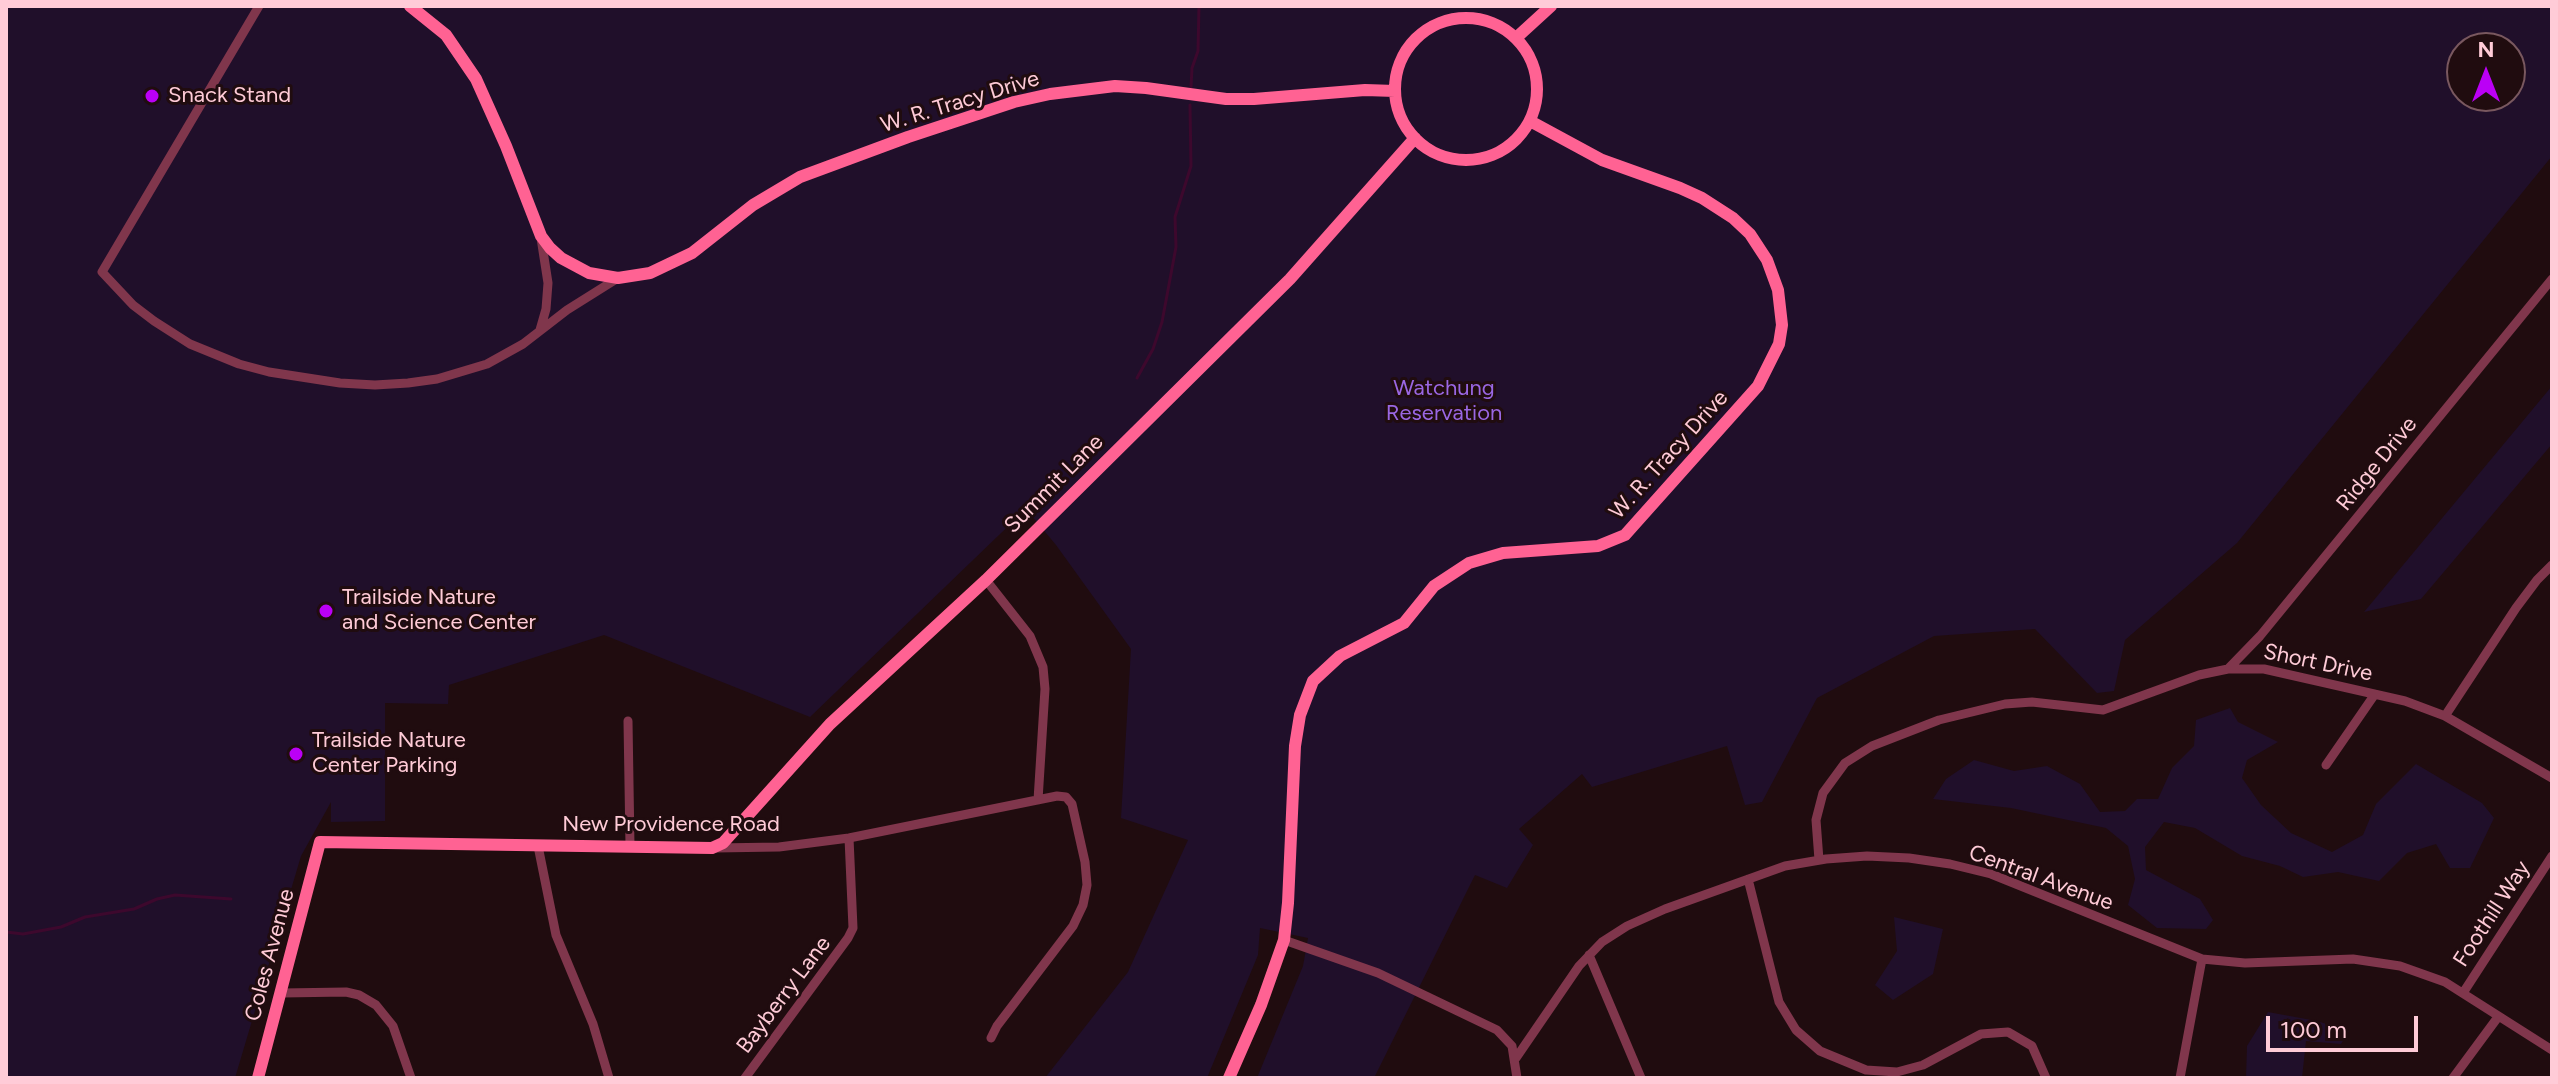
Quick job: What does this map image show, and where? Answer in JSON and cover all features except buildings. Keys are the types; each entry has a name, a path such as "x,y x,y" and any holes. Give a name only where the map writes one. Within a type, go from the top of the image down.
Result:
{"street":[{"name":"W. R. Tracy Drive","path":"259,6 102,272 133,305 170,333 239,364 327,381 375,385 437,379 487,364 539,333 567,310 618,278"},
{"name":"W. R. Tracy Drive","path":"410,6 446,35 476,79 506,146 541,236 547,270 548,296 539,333"},
{"path":"1516,38 1551,6"},
{"path":"1473,18 1496,24 1516,38 1529,56 1537,77 1537,99 1530,121 1517,139 1499,152 1477,159 1454,159 1433,152 1415,138 1404,124 1395,91 1398,67 1409,46 1427,29 1449,20 1473,18"},
{"name":"W. R. Tracy Drive","path":"541,236 550,248 589,273 618,278 650,273 692,253 753,205 800,177 1014,102 1115,86 1226,99 1365,90 1395,91"},
{"name":"W. R. Tracy Drive","path":"1229,1078 1261,1005 1284,940 1297,730 1307,690 1320,671 1340,656 1404,623 1434,586 1469,563 1503,553 1598,546 1625,535 1758,386 1779,344 1782,325 1778,290 1767,260 1750,234 1733,218 1702,198 1593,156 1530,121"},
{"name":"Summit Lane","path":"712,848 731,838 830,724 986,580 1290,279 1415,138"},
{"name":"Ridge Drive","path":"2228,669 2260,636 2552,279"},
{"path":"2445,716 2523,599 2552,565"},
{"path":"986,580 1030,636 1043,667 1045,689 1038,800"},
{"name":"Short Drive","path":"1819,860 1816,820 1823,793 1845,763 1872,746 1939,720 2005,704 2032,702 2103,710 2199,675 2228,669 2264,669 2405,701 2445,716 2552,778"},
{"path":"2326,765 2375,694"},
{"path":"628,721 630,846"},
{"name":"New Providence Road","path":"320,842 779,847 849,838 1066,797 1072,804 1087,874 1083,905 1073,926 991,1038"},
{"name":"Bayberry Lane","path":"745,1078 853,928 849,838"},
{"name":"Coles Avenue","path":"258,1078 320,842"},
{"path":"538,846 556,935 593,1024 609,1078"},
{"name":"Central Avenue","path":"1516,1058 1589,955 1627,926 1665,909 1785,866 1867,856 1909,858 1991,874 2202,959 2245,963 2330,959 2377,961 2423,973 2463,993 2552,1050"},
{"name":"Foothill Way","path":"2463,993 2552,856"},
{"path":"1748,879 1779,1002 1796,1030 1820,1051 1866,1070 1897,1072 1923,1065 1981,1034 2008,1032 2032,1046 2046,1078"},
{"path":"1284,940 1378,973 1497,1030 1512,1046 1517,1078"},
{"path":"1589,955 1641,1078"},
{"path":"2180,1078 2202,959"},
{"path":"282,993 346,992 359,995 376,1005 393,1026 411,1078"},
{"path":"2453,1078 2498,1017"}],"green space":[{"name":"Watchung Reservation","path":"6,6 2552,6 2552,156 2237,543 2125,640 2114,691 2097,693 2035,629 1934,636 1817,698 1762,802 1745,805 1727,746 1592,787 1582,774 1519,829 1533,845 1507,888 1475,875 1374,1078 1257,1078 1303,966 1308,938 1260,928 1258,955 1207,1078 1045,1078 1128,972 1188,840 1121,818 1131,649 1026,509 810,717 604,635 449,685 448,704 385,703 385,821 331,822 331,802 301,856 235,1078 6,1078"},
{"path":"2552,386 2552,444 2421,599 2364,612"},
{"path":"2230,708 2238,722 2278,742 2247,760 2242,778 2261,805 2291,833 2332,852 2363,835 2376,804 2416,764 2482,803 2494,818 2470,868 2450,868 2436,844 2407,853 2379,881 2338,872 2303,877 2280,866 2242,856 2195,828 2164,822 2145,847 2146,870 2200,899 2213,920 2206,929 2157,928 2128,905 2135,879 2128,846 2106,828 2011,808 1933,799 1946,779 1974,760 2014,771 2047,766 2080,784 2100,812 2125,811 2137,799 2158,799 2172,768 2194,746 2196,720"},
{"path":"1894,917 1943,929 1933,974 1893,1000 1875,985 1897,951"},
{"path":"2268,1012 2317,1021 2349,1031 2341,1044 2306,1041 2302,1078 2246,1078 2247,1046"}],"waterway":[{"path":"1191,87 1192,68 1198,51 1199,6"},
{"path":"1137,378 1153,349 1162,322 1176,247 1175,217 1191,166 1190,105"},
{"path":"6,932 23,934 61,927 85,917 134,909 175,895 231,899"}],"place":[{"name":"Snack Stand","path":"152,96"},
{"name":"Trailside Nature and Science Center","path":"326,611"},
{"name":"Trailside Nature Center Parking","path":"296,754"}]}
